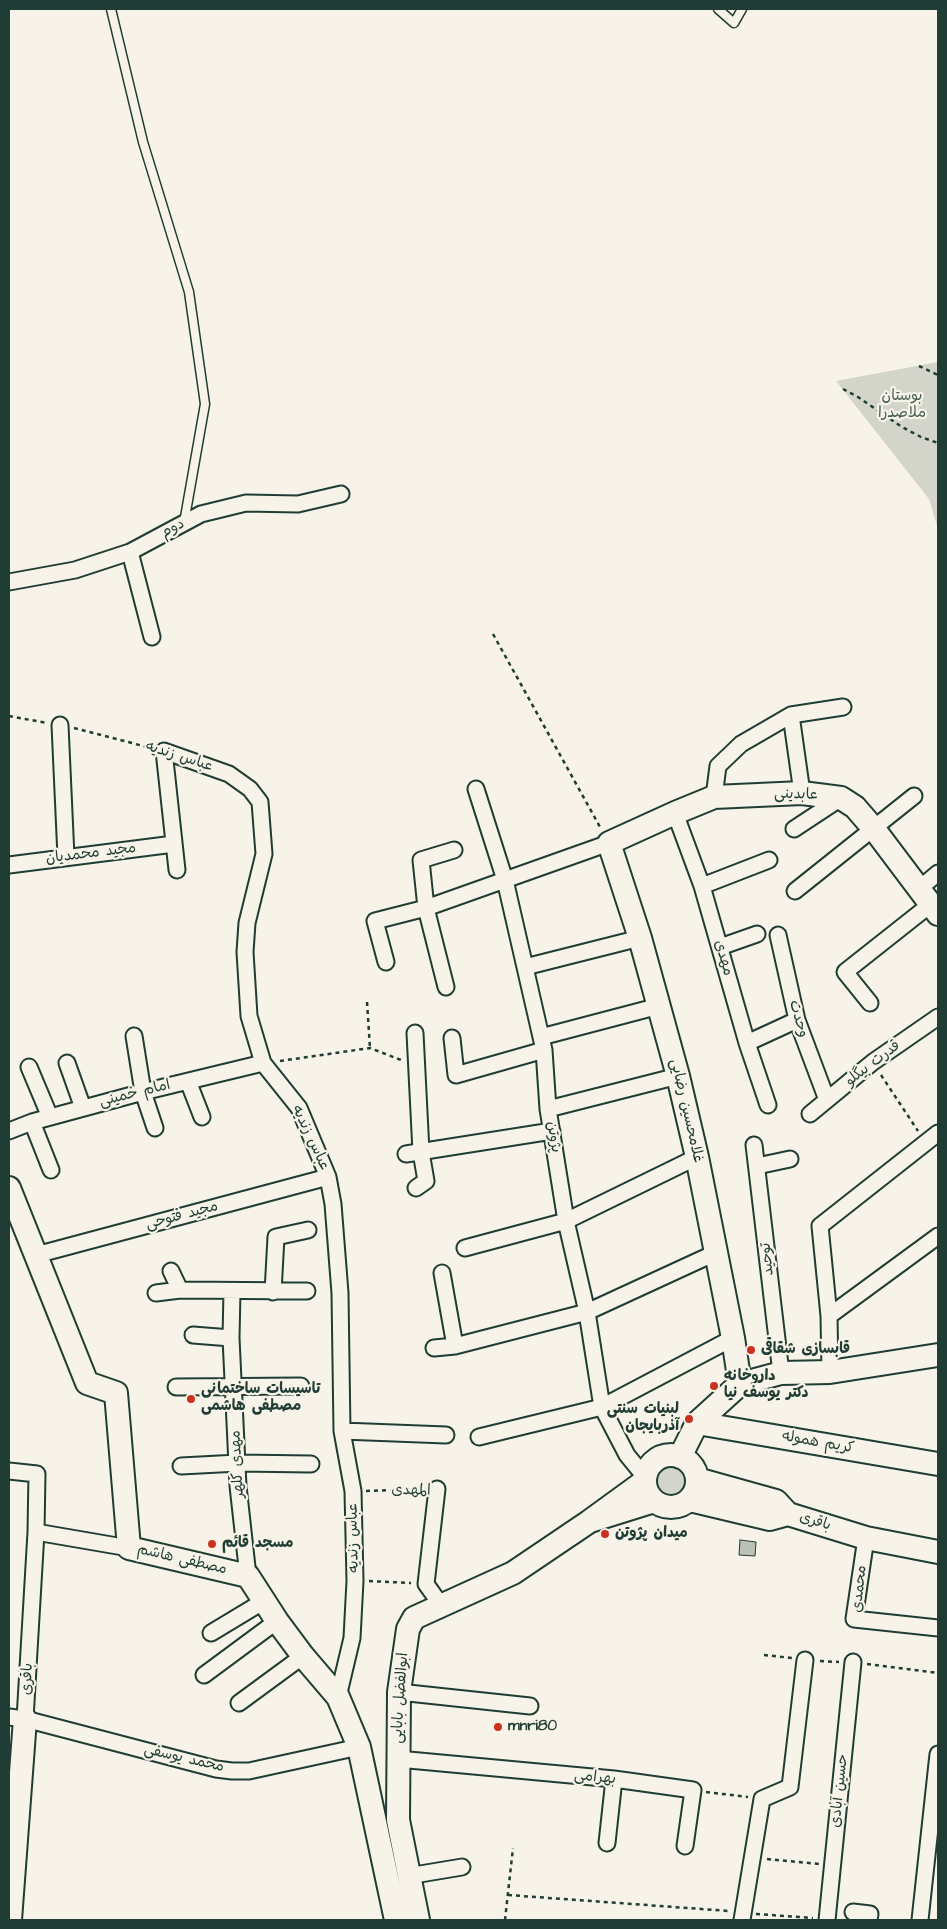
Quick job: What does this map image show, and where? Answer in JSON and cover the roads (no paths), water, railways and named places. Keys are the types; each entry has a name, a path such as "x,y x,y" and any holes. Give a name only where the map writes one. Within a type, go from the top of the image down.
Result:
{"street":[{"name":"دوم","path":"9,582 75,570 130,552 201,514 246,503 298,504 341,494"},
{"path":"130,552 152,637"},
{"path":"714,798 718,766 741,744 791,715 843,707"},
{"path":"791,715 802,793"},
{"path":"60,725 66,857"},
{"name":"عباس زندیه","path":"174,844 164,751 229,774 250,789 260,802 264,854 247,923 245,952 249,1016 264,1063 299,1108 328,1177 333,1204 340,1293 342,1431 353,1491 355,1581 352,1638 338,1696"},
{"name":"پژوتن","path":"476,789 505,880 543,1043 548,1109 566,1221 587,1312 602,1407 627,1455 648,1486"},
{"name":"عابدینی","path":"609,843 675,812 714,798 802,793 841,798 856,807 930,902"},
{"path":"795,890 914,796"},
{"path":"794,829 841,798"},
{"name":"مهدی","path":"675,812 702,886 747,1043 768,1105"},
{"path":"386,962 375,921 426,908 609,843"},
{"name":"غلامحسین رضایی","path":"609,843 640,938 678,1076 697,1157 733,1338 740,1384"},
{"path":"174,844 177,870"},
{"name":"مجید محمدیان","path":"9,865 174,844"},
{"path":"446,987 426,908 421,860 454,850"},
{"path":"702,886 769,860"},
{"path":"870,1003 845,972 930,902 938,873"},
{"path":"720,947 757,934"},
{"name":"وحدت","path":"778,935 797,1020 827,1100"},
{"path":"526,967 640,938"},
{"path":"452,1038 456,1075 543,1043 659,1006"},
{"name":"قدرت بیگلو","path":"810,1114 872,1062 938,1017"},
{"path":"747,1043 797,1020"},
{"path":"416,1033 417,1067 414,1153 426,1181 416,1188"},
{"path":"134,1036 143,1092 155,1128"},
{"path":"67,1063 83,1108"},
{"name":"امام خمینی","path":"9,1131 32,1122 143,1092 264,1063"},
{"path":"30,1067 50,1117"},
{"path":"548,1109 678,1076"},
{"path":"188,1081 202,1117"},
{"path":"32,1122 51,1170"},
{"path":"414,1153 552,1131"},
{"path":"830,1372 829,1316 820,1226 938,1133"},
{"name":"توحید","path":"754,1145 781,1373"},
{"path":"465,1248 566,1221 697,1157"},
{"path":"757,1166 790,1160"},
{"name":"مجید فتوحی","path":"36,1255 328,1177"},
{"name":"مصطفی هاشم","path":"9,1188 88,1383 116,1393 129,1548 248,1576 277,1621 303,1656 338,1696 359,1746 396,1920"},
{"path":"273,1292 276,1237 308,1230"},
{"path":"829,1316 938,1236"},
{"path":"434,1348 455,1346 587,1312 715,1253"},
{"path":"171,1272 180,1290"},
{"path":"442,1273 455,1346"},
{"path":"156,1293 180,1290 307,1291"},
{"name":"مهدی کلهر","path":"232,1291 231,1338 238,1486 248,1576"},
{"path":"192,1335 231,1338"},
{"path":"479,1437 602,1407 733,1338"},
{"path":"680,1457 697,1422 740,1384 781,1373 830,1372 938,1355"},
{"path":"176,1387 234,1385 301,1386"},
{"name":"کریم هموله","path":"697,1422 938,1464"},
{"path":"342,1431 446,1436"},
{"path":"673,1455 680,1457 692,1465 693,1489 684,1504 668,1507 648,1486 649,1468 659,1458 673,1455"},
{"path":"180,1466 238,1463 311,1464"},
{"name":"باقری","path":"9,1471 38,1474 36,1532 17,1718 10,1920"},
{"name":"ابوالفضل بابایی","path":"418,1920 398,1820 399,1692 408,1629 414,1618 513,1573 590,1521 648,1486"},
{"name":"المهدی","path":"437,1489 426,1584 441,1605"},
{"name":"باقری","path":"693,1489 776,1501 788,1514 866,1538 938,1552"},
{"path":"36,1532 129,1548"},
{"name":"محمدی","path":"866,1538 854,1619 938,1628"},
{"path":"211,1633 264,1601"},
{"path":"204,1675 277,1621"},
{"path":"239,1703 303,1656"},
{"path":"743,1916 762,1799 790,1786 805,1660"},
{"name":"حسین آبادی","path":"827,1920 853,1662"},
{"path":"399,1692 530,1706"},
{"name":"محمد یوسفی","path":"17,1718 216,1769 232,1771 249,1771 359,1746"},
{"path":"920,1920 938,1754"},
{"name":"بهرامی","path":"398,1759 614,1779 693,1790 684,1846"},
{"path":"607,1843 614,1779"},
{"path":"376,1825 398,1820"},
{"path":"408,1876 462,1867"},
{"path":"853,1912 870,1914 869,1920"}],"lane":[{"path":"111,9 143,142 189,292 205,404 184,523"},
{"path":"718,9 734,22 742,9"}],"place":[{"name":"قابسازی شقاقی","path":"751,1350"},
{"name":"داروخانه دکتر یوسف نیا","path":"714,1386"},
{"name":"تاسیسات ساختمانی مصطفی هاشمی","path":"191,1399"},
{"name":"لبنیات سنتی آذربایجان","path":"689,1419"},
{"name":"میدان پژوتن","path":"605,1534"},
{"name":"مسجد قائم","path":"212,1544"},
{"name":"mnri80","path":"498,1727"}],"park label":[{"name":"بوستان ملاصدرا","path":"902,406"}]}
